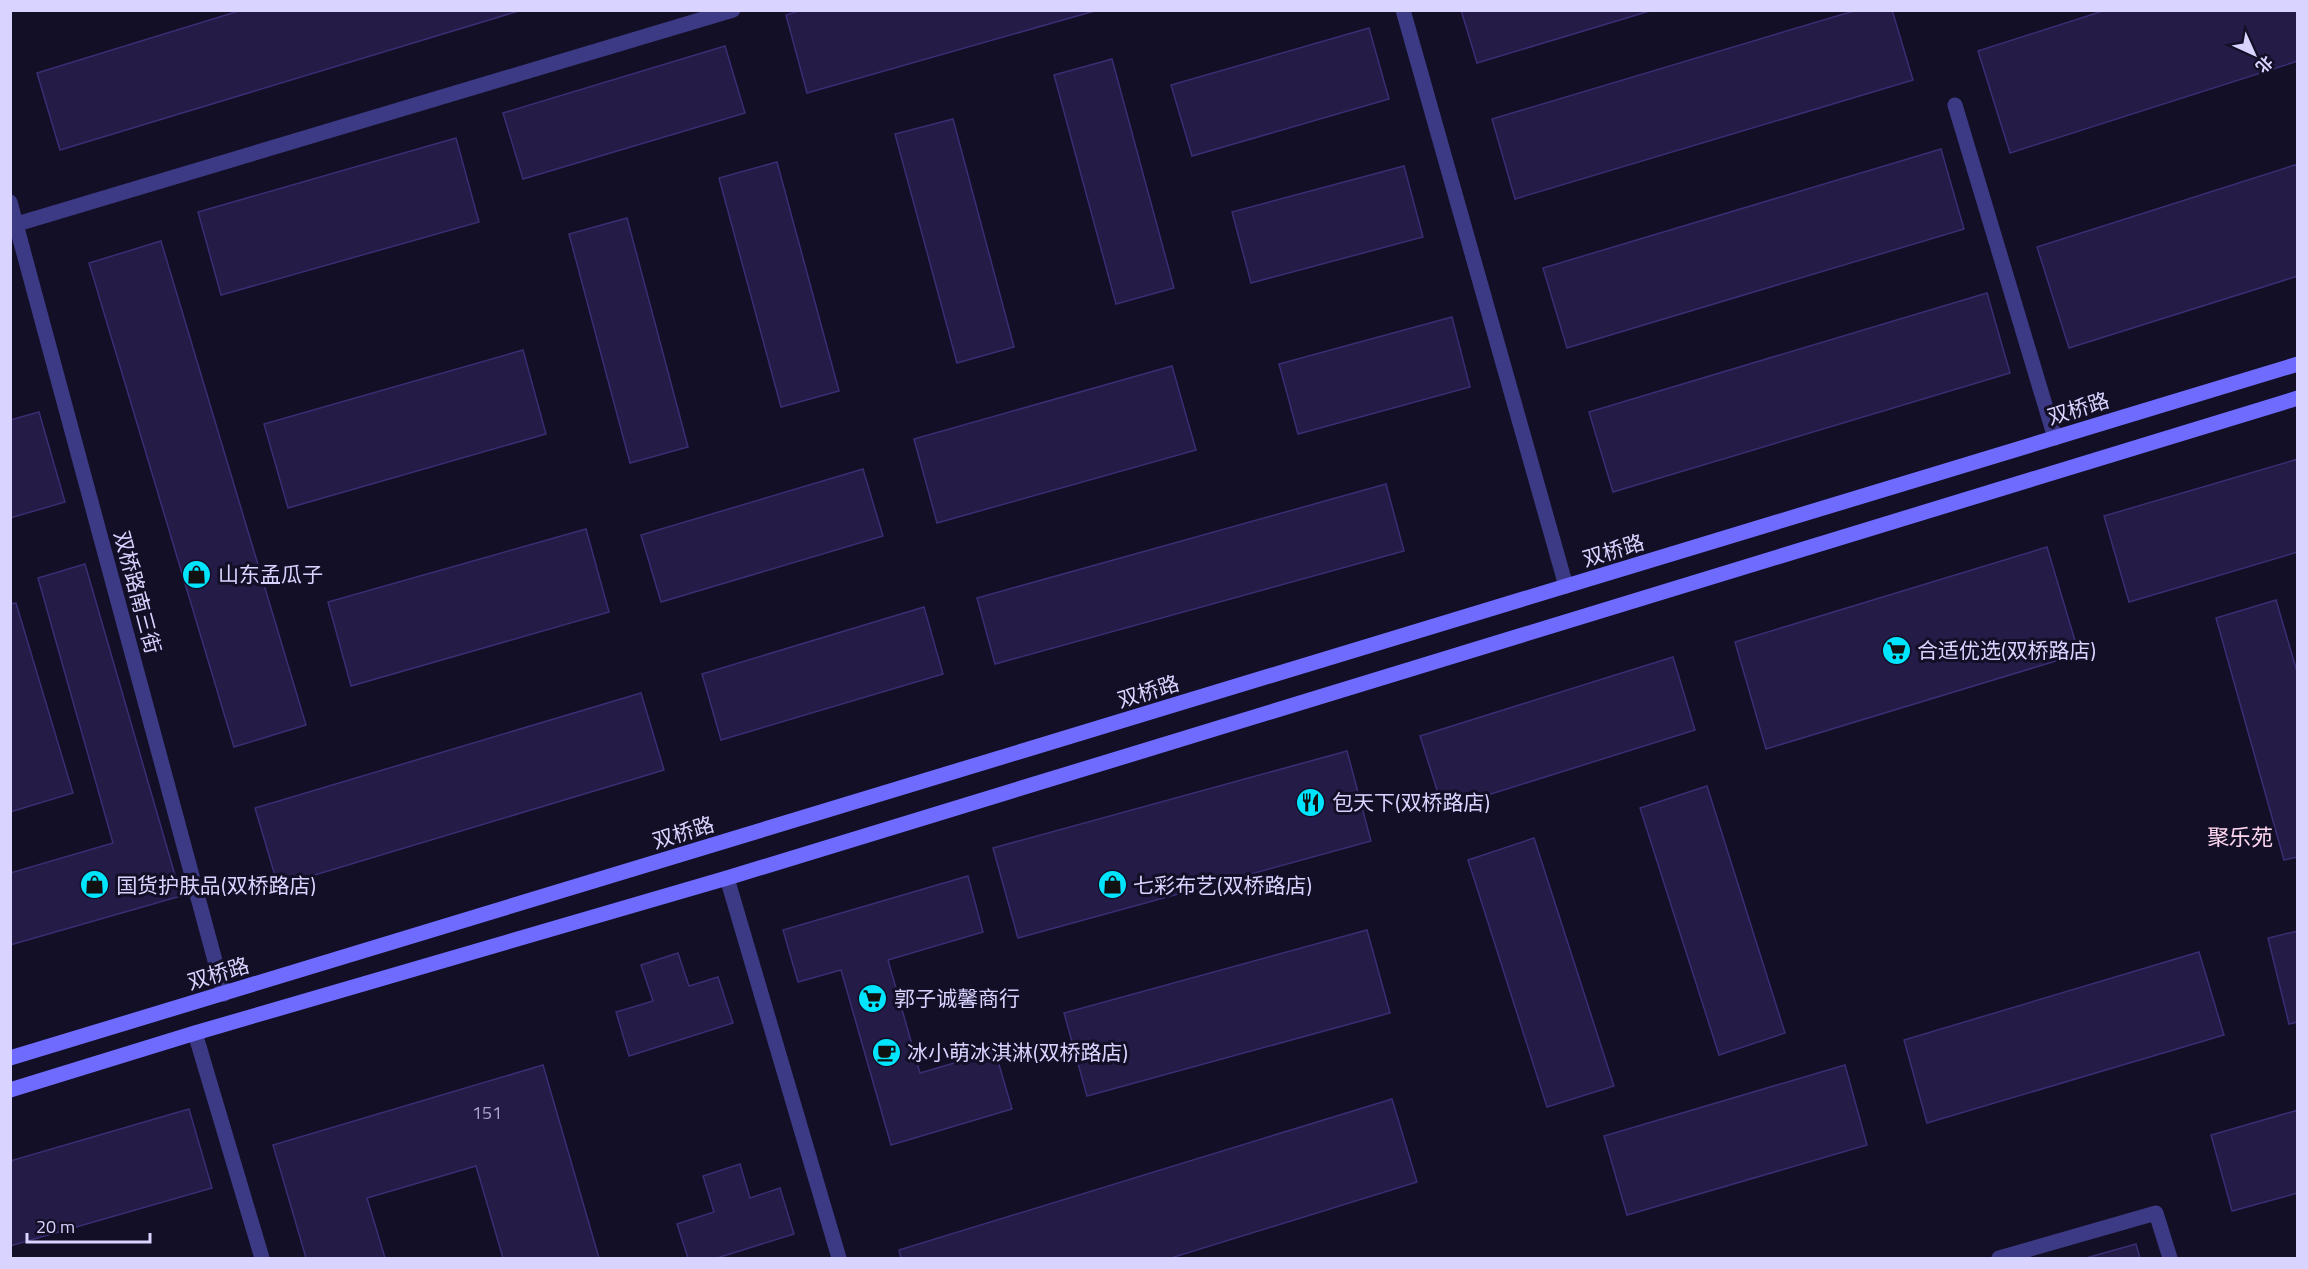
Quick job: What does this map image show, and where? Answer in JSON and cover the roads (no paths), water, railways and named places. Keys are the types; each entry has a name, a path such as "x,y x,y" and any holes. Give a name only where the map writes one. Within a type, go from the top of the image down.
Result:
{"main road":[{"name":"双桥路","path":"10,1058 2298,364"},
{"path":"10,1090 195,1033 727,878 2298,398"}],"street":[{"path":"17,224 733,10"},
{"path":"1403,10 1566,586"},
{"path":"1955,105 2055,438"},
{"name":"双桥路南三街","path":"10,202 224,994"},
{"path":"727,878 839,1258"},
{"path":"195,1033 262,1258"},
{"path":"1999,1258 2156,1213 2170,1258"}],"place":[{"name":"山东孟瓜子","path":"197,574"},
{"name":"合适优选(双桥路店)","path":"1896,650"},
{"name":"包天下(双桥路店)","path":"1311,802"},
{"name":"国货护肤品(双桥路店)","path":"95,885"},
{"name":"七彩布艺(双桥路店)","path":"1112,885"},
{"name":"郭子诚馨商行","path":"873,998"},
{"name":"冰小萌冰淇淋(双桥路店)","path":"886,1052"}],"district":[{"name":"聚乐苑","path":"2240,837"}]}
